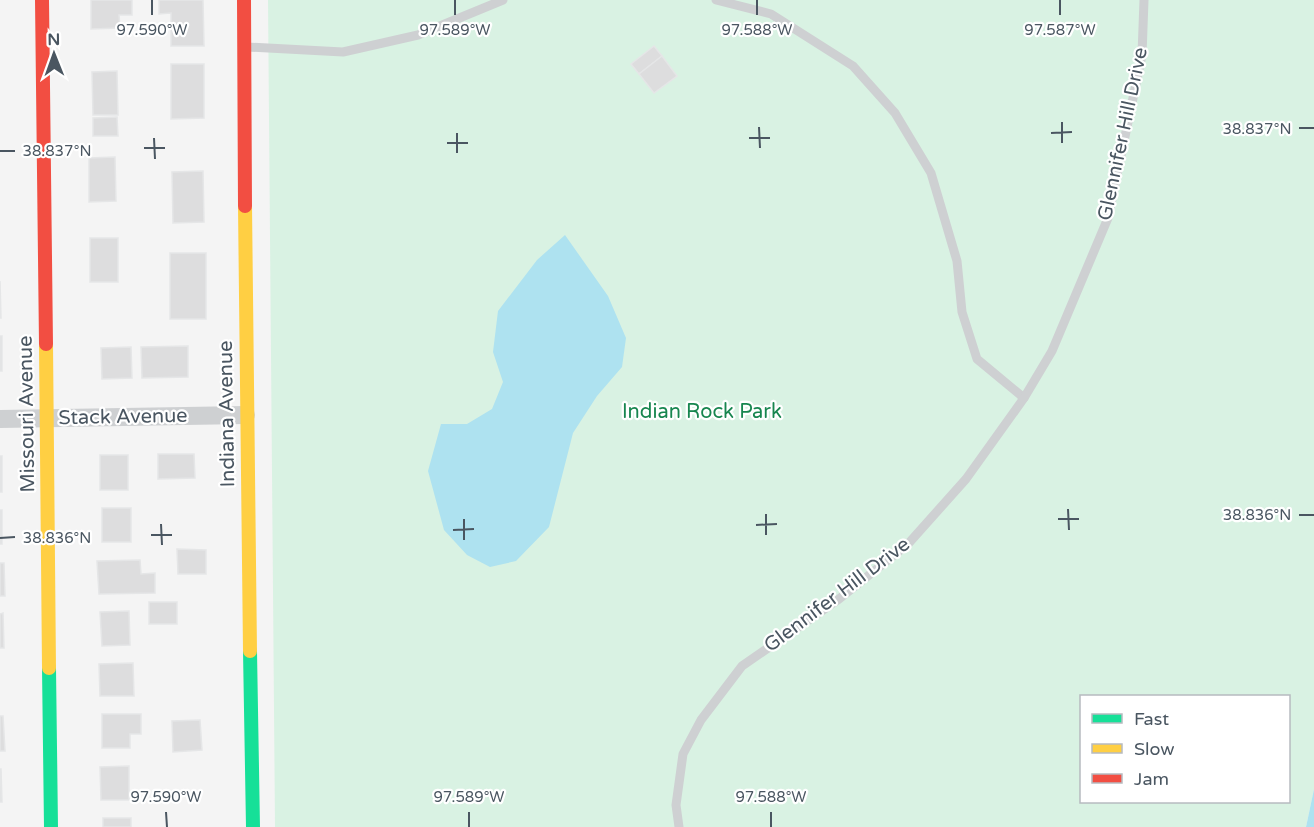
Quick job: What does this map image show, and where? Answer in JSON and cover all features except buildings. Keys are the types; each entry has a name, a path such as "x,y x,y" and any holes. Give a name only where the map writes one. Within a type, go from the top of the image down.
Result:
{"street":[{"name":"Missouri Avenue","path":"42,0 51,827"},
{"name":"Indiana Avenue","path":"244,0 246,415 253,827"},
{"name":"Stack Avenue","path":"0,419 246,415"}],"lane":[{"path":"245,47 343,52 418,35 503,0"},
{"path":"716,0 771,14 853,66 895,113 931,173 957,261 962,312 977,359 1024,398"},
{"name":"Glennifer Hill Drive","path":"679,827 676,805 683,754 701,720 742,666 839,599 908,544 966,479 1024,398 1052,351 1108,218 1143,55 1144,0"}],"green space":[{"name":"Indian Rock Park","path":"268,0 1314,0 1314,789 1306,827 275,827"}],"water":[{"path":"565,235 608,296 626,338 622,367 597,396 573,433 549,527 516,561 490,567 467,555 444,530 428,471 441,424 467,424 492,409 503,382 493,352 498,311 537,260"},
{"path":"1314,789 1314,827 1306,827"}],"traffic: fast":[{"path":"250,651 253,827"},
{"path":"49,668 51,827"}],"traffic: slow":[{"path":"245,206 250,651"},
{"path":"46,344 49,668"}],"traffic: jam":[{"path":"42,0 46,344"},
{"path":"244,0 245,206"}]}
